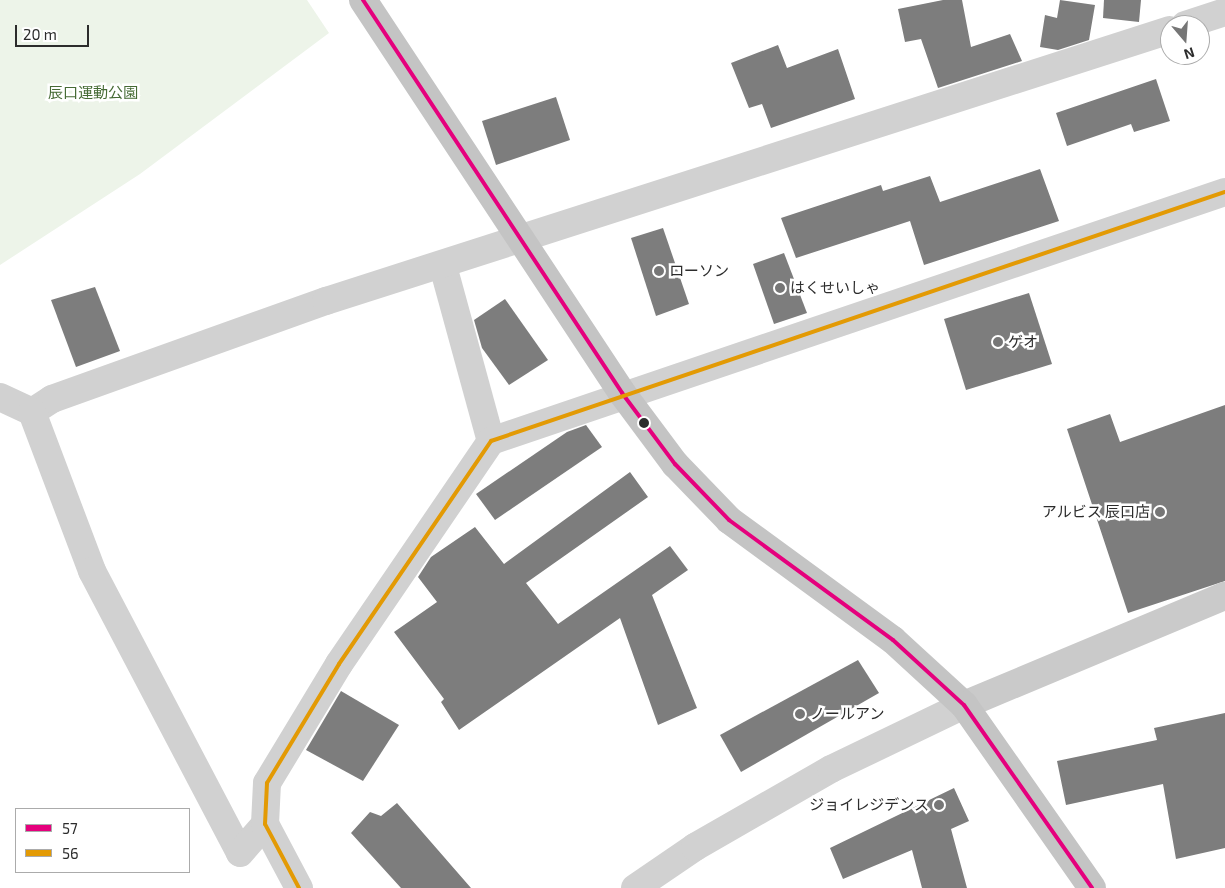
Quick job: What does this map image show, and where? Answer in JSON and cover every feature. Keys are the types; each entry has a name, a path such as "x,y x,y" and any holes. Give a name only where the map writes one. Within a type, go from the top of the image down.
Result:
{"main road":[{"path":"363,0 622,393 675,464 728,520 894,640 964,705 1092,888"}],"street":[{"path":"1210,17 1225,12"},
{"path":"32,412 52,399 326,301 443,266 1160,33"},
{"path":"299,888 265,824 267,783 339,664 491,441 622,393 1225,192"},
{"path":"443,266 491,441"},
{"path":"0,397 32,412 92,571 240,853 265,824"},
{"path":"635,888 695,847 830,769 964,705 1225,596"}],"green space":[{"name":"辰口運動公園","path":"0,0 307,0 329,33 140,174 0,265"}],"building":[{"path":"943,0 962,0 971,47 1010,34 1022,61 938,88 921,39 905,42 898,9"},
{"path":"1060,0 1095,5 1089,40 1058,50 1040,47 1045,15 1057,18"},
{"path":"1104,0 1141,0 1139,22 1103,18"},
{"path":"778,45 787,68 838,49 855,99 771,128 762,104 749,108 731,63"},
{"path":"1156,79 1170,121 1134,132 1131,124 1067,146 1056,113"},
{"path":"556,97 570,140 496,165 482,121"},
{"path":"1040,169 1059,221 924,265 910,221 796,258 781,218 881,185 883,191 930,176 940,202"},
{"name":"ローソン","path":"663,228 689,304 656,316 631,238"},
{"name":"はくせいしゃ","path":"784,253 807,313 774,324 753,264"},
{"path":"95,287 120,351 76,367 51,300"},
{"name":"ゲオ","path":"1029,293 1052,364 966,390 944,319"},
{"path":"505,299 548,360 509,385 482,348 474,320"},
{"name":"アルビス 辰口店","path":"1225,405 1225,581 1128,613 1067,429 1110,414 1120,442"},
{"path":"586,425 602,447 495,520 476,494 567,432"},
{"path":"630,472 648,497 526,583 558,624 670,546 688,570 652,595 697,708 658,725 620,618 459,730 441,702 444,699 394,632 437,602 418,577 431,557 475,527 504,564"},
{"name":"ノールアン","path":"858,660 879,693 741,772 720,735"},
{"path":"341,691 399,725 363,781 306,750"},
{"path":"1225,713 1225,848 1176,859 1163,784 1066,805 1057,761 1157,740 1154,728"},
{"path":"954,788 969,821 951,829 967,888 922,888 912,850 843,879 830,848"},
{"path":"397,803 471,888 401,888 351,833 370,812 381,816"}],"transit line":[{"name":"57","path":"363,0 622,393 675,464 729,520 893,640 964,705 1092,888"},
{"name":"56","path":"299,888 265,824 267,783 339,664 491,441 1225,192"}],"place":[{"name":"ローソン","path":"659,271"},
{"name":"はくせいしゃ","path":"780,288"},
{"name":"ゲオ","path":"998,342"},
{"name":"アルビス 辰口店","path":"1160,512"},
{"name":"ノールアン","path":"800,714"},
{"name":"ジョイレジデンス","path":"939,805"}]}
